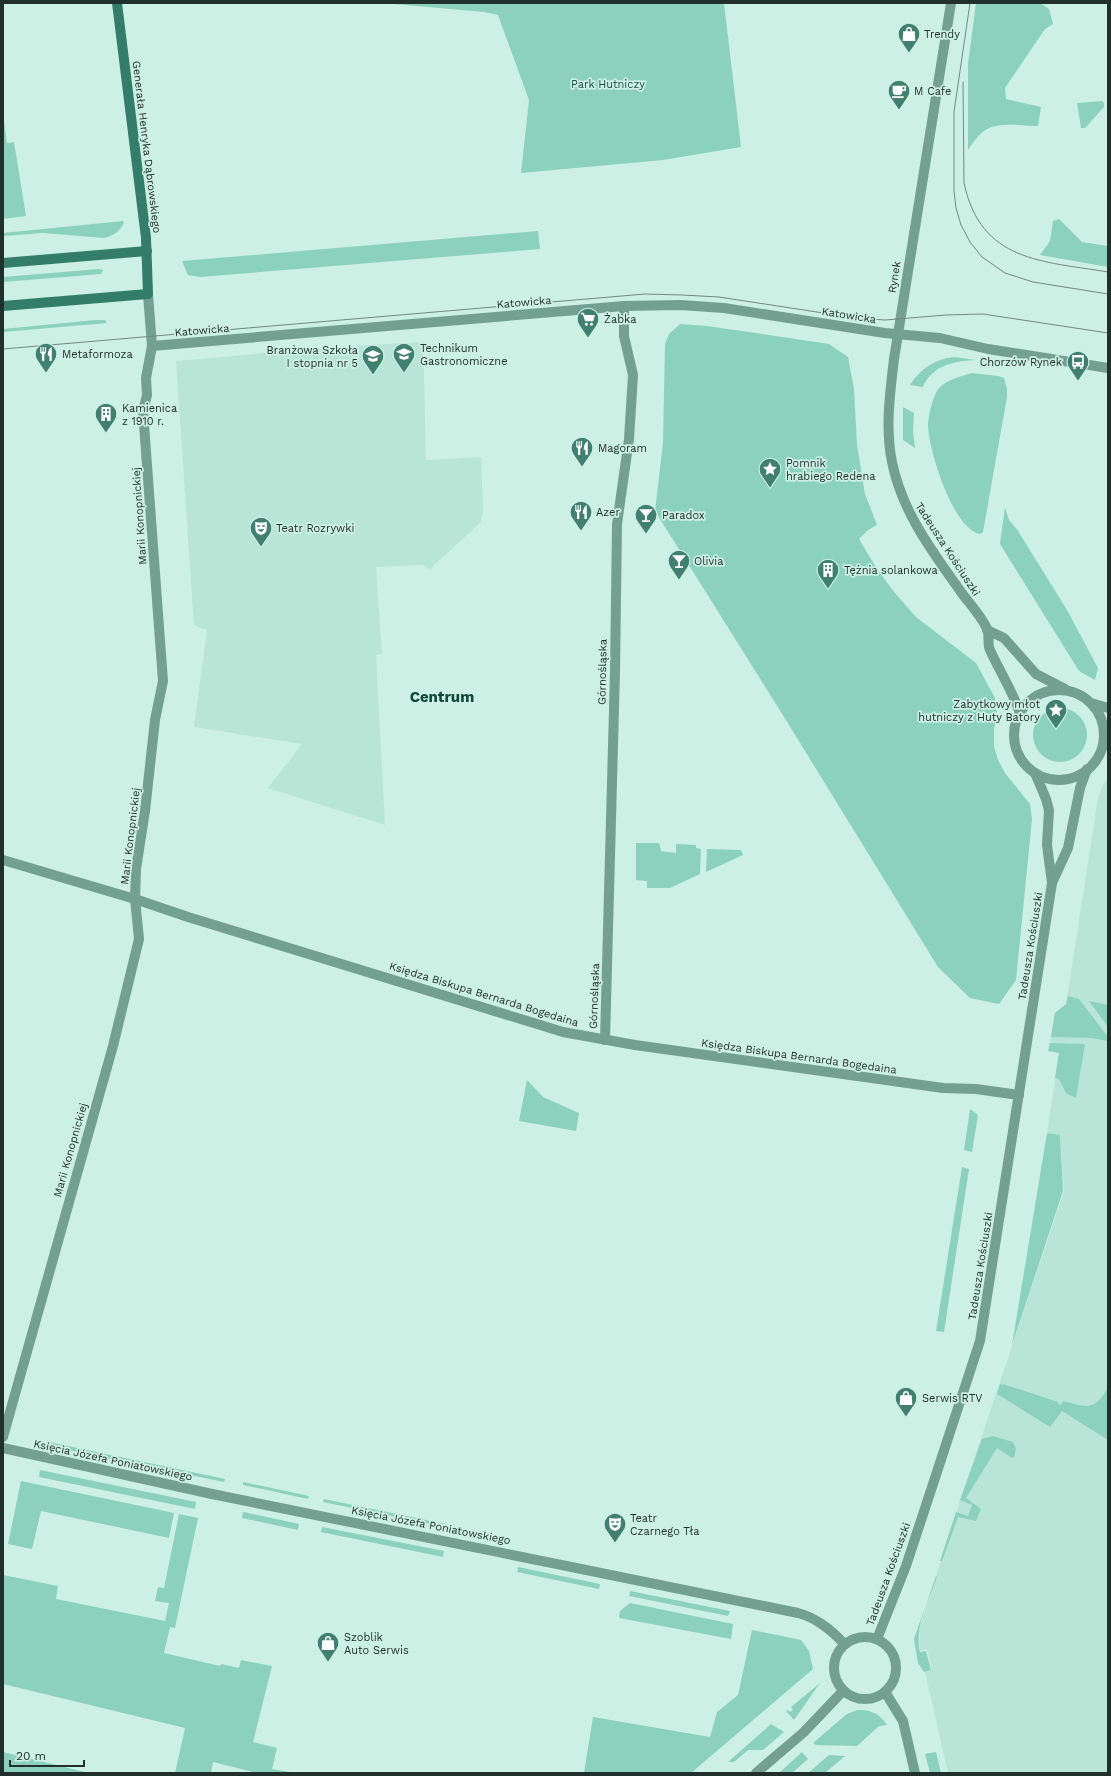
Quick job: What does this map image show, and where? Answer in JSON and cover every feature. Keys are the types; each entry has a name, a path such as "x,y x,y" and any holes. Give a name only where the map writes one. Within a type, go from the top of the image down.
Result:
{"street":[{"name":"Generała Henryka Dąbrowskiego","path":"117,3 147,251 148,294"},
{"name":"Rynek","path":"898,334 951,3"},
{"path":"3,263 147,251"},
{"path":"3,306 148,294"},
{"name":"Marii Konopnickiej","path":"3,1437 113,1046 139,939 135,899 136,869 145,811 155,720 163,681 143,411 147,395 146,378 152,346 148,294"},
{"name":"Katowicka","path":"152,346 624,306 680,304 724,308 898,334"},
{"name":"Górnośląska","path":"605,1040 615,672 617,524 629,439 633,375 624,336 624,306"},
{"path":"898,334 940,338 988,349 1108,368"},
{"name":"Tadeusza Kościuszki","path":"898,334 890,394 889,422 892,461 899,488 916,525 987,630 989,648 1012,690 1020,713"},
{"name":"Tadeusza Kościuszki","path":"987,630 1004,638 1036,674 1066,690"},
{"path":"1055,690 1066,690 1084,697 1091,703 1098,712 1102,722 1104,751 1087,769 1078,775 1058,780 1035,773 1024,763 1016,748 1014,737 1015,726 1020,713 1028,703 1044,693 1055,690"},
{"path":"1091,703 1108,708"},
{"name":"Tadeusza Kościuszki","path":"877,1639 906,1566 980,1341 1052,883 1068,848 1080,788 1087,769"},
{"name":"Tadeusza Kościuszki","path":"1035,773 1049,810 1047,845 1052,883"},
{"name":"Księdza Biskupa Bernarda Bogedaina","path":"3,860 135,899 203,922 563,1032 605,1040 935,1086 976,1089 1019,1095"},
{"name":"Księcia Józefa Poniatowskiego","path":"3,1448 212,1494 807,1615 838,1637 844,1644"},
{"path":"866,1637 877,1639 887,1646 894,1657 896,1669 893,1682 885,1692 875,1698 864,1700 853,1697 843,1691 837,1683 833,1673 834,1662 838,1652 844,1644 854,1638 866,1637"},
{"path":"756,1773 804,1732 843,1691"},
{"path":"885,1692 903,1721 915,1773"}],"shaded area":[{"path":"423,342 426,460 481,457 483,511 481,522 430,569 423,565 376,567 382,654 376,655 385,825 268,788 302,744 194,727 207,630 194,625 176,361 334,347"},
{"path":"1108,779 1108,1773 948,1773 925,1672 932,1670 927,1649 920,1651 920,1627 958,1507 1064,1191 1060,1135 1047,1133 1059,1053 1048,1051 1055,1013 1066,1004 1098,798 1103,784"}],"green space":[{"name":"Park Hutniczy","path":"383,3 724,3 741,147 663,160 521,173 529,100 498,15 484,12"},
{"path":"976,3 1040,3 1049,9 1053,24 1045,29 1005,88 1006,99 1041,107 1038,126 1006,125 987,129 976,138 968,150 968,64"},
{"path":"1102,101 1104,103 1104,107 1085,128 1081,128 1077,103"},
{"path":"3,114 7,143 14,142 26,216 3,219"},
{"path":"1059,219 1082,242 1108,246 1108,267 1040,255 1050,241 1053,221"},
{"path":"123,221 124,223 118,231 113,235 104,238 43,233 3,236 3,233"},
{"path":"538,231 540,249 200,277 188,275 182,261"},
{"path":"99,269 103,270 101,274 3,282 3,277"},
{"path":"105,320 107,323 3,332 3,329"},
{"path":"680,324 707,326 829,344 848,357 854,389 857,445 865,494 877,525 868,530 859,539 877,569 916,617 976,663 995,698 997,714 994,729 994,746 998,760 1005,773 1030,804 1032,819 1016,980 999,1004 970,998 938,967 655,511 663,443 665,344 669,334"},
{"path":"954,357 976,360 952,363 938,369 927,380 923,387 910,385 918,374 929,366 941,360"},
{"path":"972,373 1004,378 1007,389 1007,397 983,532 980,534 970,529 961,519 944,488 929,438 928,426 932,405 939,389 947,382"},
{"path":"903,407 914,413 913,430 915,448 903,440"},
{"path":"1005,507 1009,520 1018,531 1067,610 1098,668 1095,680 1079,671 1000,544"},
{"path":"1055,708 1065,708 1075,712 1083,720 1087,730 1087,740 1083,750 1075,758 1065,762 1055,762 1045,758 1037,750 1033,740 1033,730 1037,720 1045,712"},
{"path":"636,843 659,843 661,851 676,853 676,844 696,845 696,848 701,849 700,874 670,888 647,888 647,881 636,880"},
{"path":"707,849 741,850 743,855 706,872"},
{"path":"1068,996 1079,999 1108,1037 1108,1041 1092,1038 1051,1037 1055,1013 1066,1004"},
{"path":"1089,1001 1108,1005 1108,1027"},
{"path":"1050,1043 1085,1044 1076,1098 1066,1093 1059,1079 1055,1078 1059,1053 1048,1051"},
{"path":"527,1080 543,1097 579,1113 576,1131 519,1121"},
{"path":"970,1109 978,1115 972,1152 964,1150"},
{"path":"1047,1133 1060,1135 1063,1191 1012,1345"},
{"path":"962,1167 969,1169 944,1332 936,1331"},
{"path":"1000,1384 1058,1402 1058,1404 1061,1405 1063,1401 1084,1406 1089,1406 1099,1401 1108,1387 1108,1440 1062,1411 1050,1427 997,1394"},
{"path":"993,1436 1013,1442 1016,1449 1014,1457 1012,1458 997,1448 966,1498 981,1509 976,1521 958,1517 942,1561 940,1561 956,1512 968,1516 972,1505 960,1500 982,1439"},
{"path":"49,1442 225,1479 224,1482 49,1446"},
{"path":"40,1470 196,1502 195,1509 39,1477"},
{"path":"21,1481 174,1513 169,1538 41,1511 32,1549 8,1544"},
{"path":"243,1482 309,1496 308,1499 243,1485"},
{"path":"324,1499 445,1524 445,1527 323,1502"},
{"path":"243,1512 299,1524 298,1530 242,1518"},
{"path":"179,1514 198,1518 175,1628 170,1627 164,1653 220,1666 221,1664 239,1668 241,1660 272,1666 253,1742 277,1748 272,1769 296,1773 257,1773 213,1762 211,1773 175,1773 185,1728 3,1684 3,1575 58,1586 56,1599 165,1621 169,1603 155,1601 158,1587 164,1588"},
{"path":"322,1527 444,1551 443,1557 321,1532"},
{"path":"518,1567 600,1584 599,1589 517,1572"},
{"path":"936,1576 937,1577 923,1614 919,1633 920,1652 926,1651 931,1670 924,1672 918,1663 914,1639"},
{"path":"630,1591 730,1611 728,1616 629,1596"},
{"path":"630,1603 733,1624 731,1639 619,1618 620,1611"},
{"path":"752,1630 801,1640 809,1651 813,1669 691,1773 584,1773 593,1717 710,1737 717,1712 738,1695"},
{"path":"820,1683 794,1720 786,1711 788,1710 790,1712 793,1710 791,1707"},
{"path":"857,1710 867,1710 875,1713 887,1725 879,1726 857,1746 816,1745 813,1743 847,1714"},
{"path":"771,1724 784,1732 763,1750 748,1750 734,1762 728,1762"},
{"path":"3,1752 89,1773 3,1773"},
{"path":"802,1752 808,1759 792,1773 779,1773"},
{"path":"936,1752 941,1773 930,1773 925,1754"},
{"path":"829,1755 845,1756 825,1773 808,1773"}],"tram line":[{"path":"970,3 954,112 954,191 956,208 961,225 970,242 982,257 1005,273 1033,282 1108,294"},
{"path":"963,82 964,183 972,209 984,229 1000,243 1018,253 1038,260 1060,265 1108,272"},
{"path":"3,349 645,294 719,297 856,318 885,320 946,315 983,314 1108,333"}],"place":[{"name":"Trendy","path":"909,54"},
{"name":"M Cafe","path":"899,110"},
{"name":"Żabka","path":"588,338"},
{"name":"Metaformoza","path":"46,374"},
{"name":"Technikum Gastronomiczne","path":"404,374"},
{"name":"Branżowa Szkoła I stopnia nr 5","path":"373,376"},
{"name":"Chorzów Rynek","path":"1078,382"},
{"name":"Kamienica z 1910 r.","path":"106,434"},
{"name":"Magoram","path":"582,468"},
{"name":"Pomnik hrabiego Redena","path":"770,488"},
{"name":"Azer","path":"581,532"},
{"name":"Paradox","path":"646,534"},
{"name":"Teatr Rozrywki","path":"261,548"},
{"name":"Olivia","path":"679,580"},
{"name":"Tężnia solankowa","path":"828,590"},
{"name":"Zabytkowy młot hutniczy z Huty Batory","path":"1056,730"},
{"name":"Serwis RTV","path":"906,1418"},
{"name":"Teatr Czarnego Tła","path":"615,1544"},
{"name":"Szoblik Auto Serwis","path":"328,1662"}],"district":[{"name":"Centrum","path":"442,697"}]}
